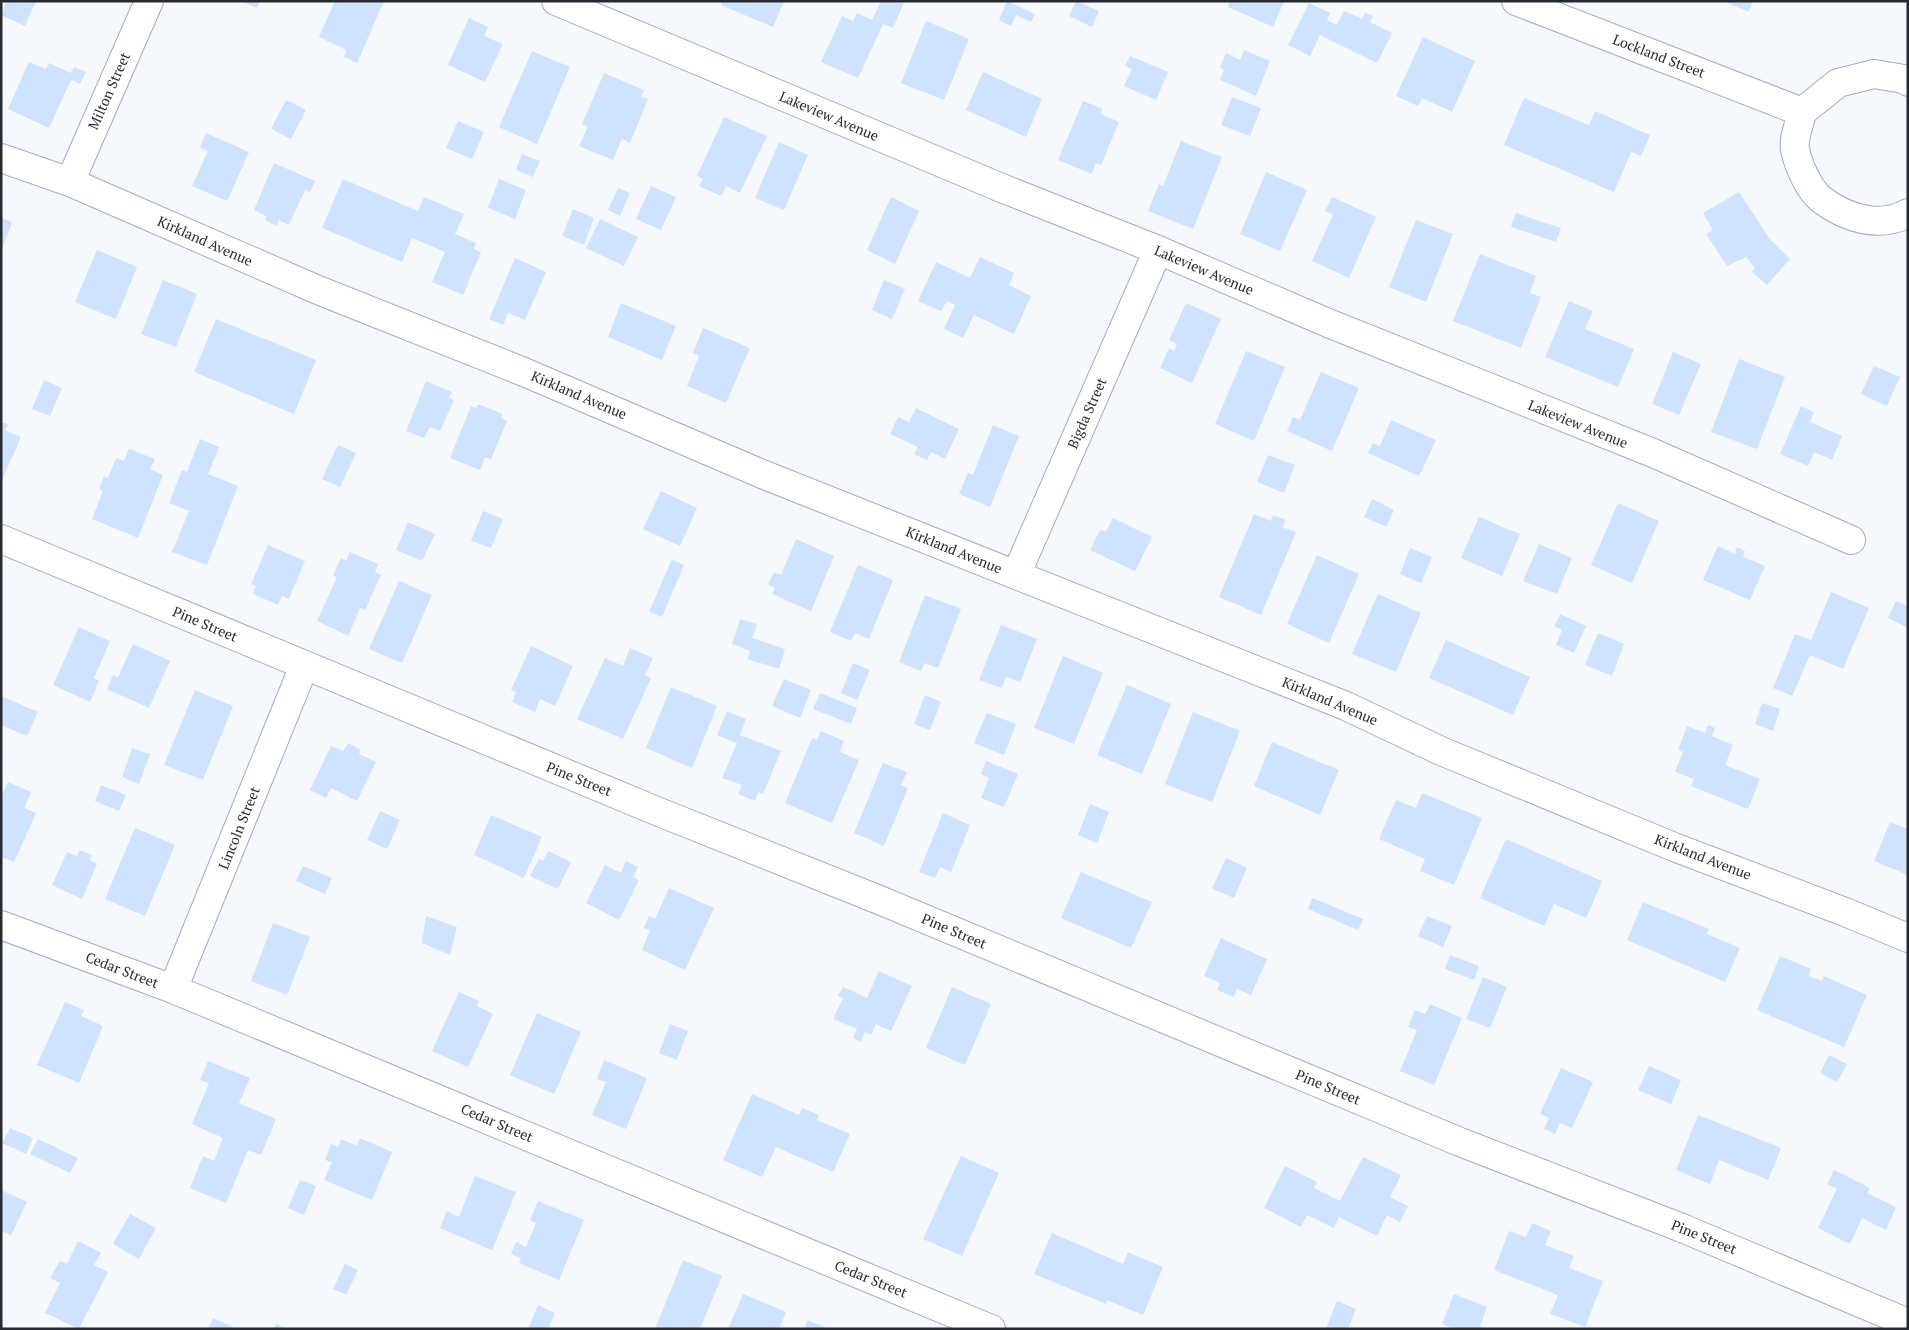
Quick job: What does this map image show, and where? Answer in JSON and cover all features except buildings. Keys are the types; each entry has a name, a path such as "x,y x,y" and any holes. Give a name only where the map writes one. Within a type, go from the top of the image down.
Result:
{"street":[{"name":"Milton Street","path":"70,182 149,1"},
{"name":"Lakeview Avenue","path":"556,1 996,185 1158,250 1328,324 1653,453 1851,540"},
{"name":"Lockland Street","path":"1516,1 1802,112"},
{"path":"1908,82 1904,79 1874,74 1838,83 1802,112 1794,147 1801,172 1820,199 1849,216 1880,222 1908,213"},
{"name":"Kirkland Avenue","path":"1,158 70,182 318,290 524,372 762,474 1346,706 1441,751 1674,847 1908,938"},
{"name":"Bigda Street","path":"1016,575 1158,250"},
{"name":"Pine Street","path":"1,539 659,812 877,899 1460,1142 1682,1228 1908,1323"},
{"name":"Lincoln Street","path":"173,989 304,666"},
{"name":"Cedar Street","path":"1,925 173,989 991,1329"}]}
